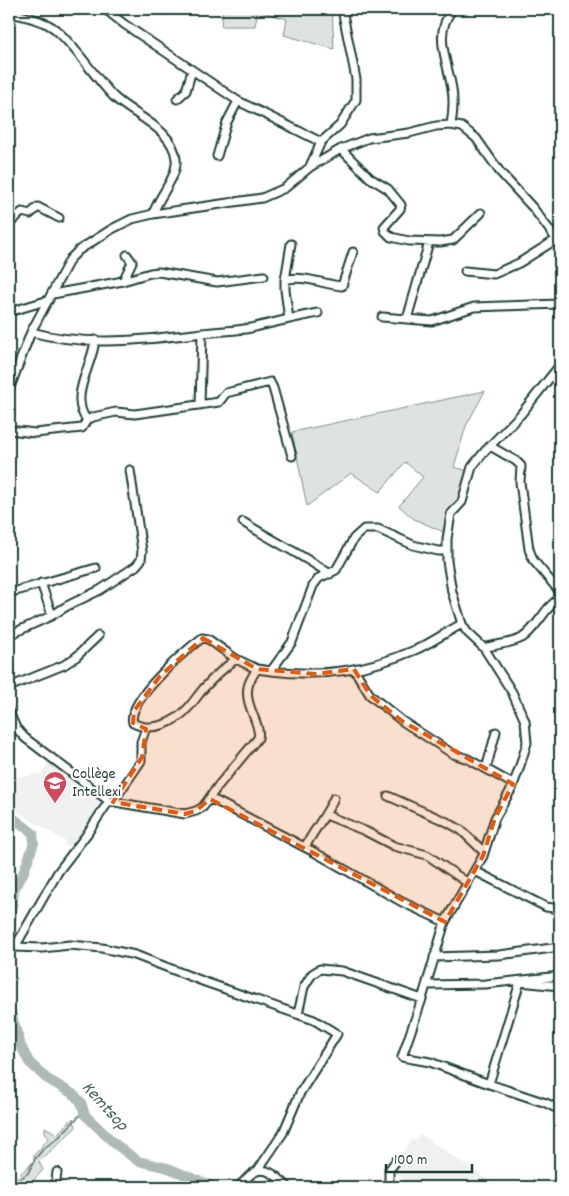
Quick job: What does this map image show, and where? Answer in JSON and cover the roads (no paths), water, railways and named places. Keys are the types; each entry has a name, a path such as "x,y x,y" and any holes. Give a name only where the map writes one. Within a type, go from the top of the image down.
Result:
{"street":[{"path":"105,9 124,24 238,101 321,142"},
{"path":"310,167 321,142 340,125 356,100 356,79 342,9"},
{"path":"451,125 453,112 452,89 442,44 444,24 453,9"},
{"path":"9,13 23,15 54,28 113,96 128,109 156,126 167,139 175,152 177,160 175,169 155,205 153,214"},
{"path":"177,99 186,91 192,70"},
{"path":"217,156 227,122 238,101"},
{"path":"9,390 31,332 70,259 79,250 126,222 153,214 239,203 262,198 285,188 310,167 341,149 369,138 408,133 436,126 451,125 462,127 476,138 500,172 533,208 558,242 519,264 494,274 465,271"},
{"path":"341,149 370,178 388,189 400,205 400,209 385,225 384,229 386,233 396,239 429,242 453,240 481,213"},
{"path":"9,224 22,212 30,214 38,207 59,218"},
{"path":"407,319 429,242"},
{"path":"288,318 285,290 291,244"},
{"path":"286,280 314,280 342,286 353,252"},
{"path":"123,281 132,262 127,256"},
{"path":"9,312 51,297 150,273 159,272 217,282 264,276"},
{"path":"382,317 432,321 474,307 560,304"},
{"path":"31,332 56,338 95,340 159,339 249,328 318,313"},
{"path":"200,405 202,333"},
{"path":"87,420 81,409 81,396 95,340"},
{"path":"560,365 521,414 472,468 462,502 452,514 447,552 448,570 452,592 462,624 467,632 484,648 512,692 525,721 527,743 513,784 495,818 484,852 445,922 427,985 402,1057 430,1062 546,1103 560,1110"},
{"path":"9,430 35,433 82,428 87,420 93,417 116,412 135,414 219,402 226,393 270,382 292,456"},
{"path":"490,446 521,466 520,482 529,549 533,560 560,592"},
{"path":"9,635 100,590 136,566 142,552 130,470"},
{"path":"243,522 304,556 330,574"},
{"path":"271,670 292,642 313,586 319,578 330,574 338,568 359,532 364,529 378,528 413,545 447,552"},
{"path":"9,593 96,568"},
{"path":"41,583 52,614"},
{"path":"484,648 521,638 535,626 554,602 560,598"},
{"path":"236,659 205,687 182,714 159,726 146,728 133,723 134,711 160,676 202,638 205,638 236,659 257,669 316,674 354,669 415,650 462,624"},
{"path":"9,687 64,665 76,657 98,636"},
{"path":"9,712 16,728 25,738 111,801 185,814 196,811 209,800 218,786 254,744 259,734 249,707 248,698 248,686 257,669"},
{"path":"354,669 370,695 402,721 453,754 513,784"},
{"path":"11,947 58,872 141,761 142,742 146,728"},
{"path":"486,769 496,732"},
{"path":"388,796 461,830 484,852"},
{"path":"305,847 318,824 326,816 334,798"},
{"path":"209,800 305,847 402,902 445,922"},
{"path":"326,816 365,832 387,844 428,855 468,883"},
{"path":"475,871 546,906 560,908"},
{"path":"11,947 42,948 70,945 102,948 135,955 314,1020 337,1034 300,1093 283,1133 258,1170"},
{"path":"434,956 499,955 560,947"},
{"path":"298,1014 307,980 320,969 342,971 422,999"},
{"path":"427,985 520,982 560,976"},
{"path":"520,982 560,986"},
{"path":"489,1084 520,982"},
{"path":"389,1187 389,1170 396,1162"},
{"path":"238,1187 252,1173 258,1170 268,1170 288,1187"},
{"path":"55,1187 58,1172"}],"waterway":[{"name":"Kemtsop","path":"9,815 33,833 34,843 23,874 14,889 9,937"},
{"name":"Kemtsop","path":"9,1006 21,1046 29,1062 46,1078 73,1094 81,1102 85,1115 114,1143 138,1161 168,1168 214,1187"},
{"path":"9,1187 28,1173 35,1159 44,1148 57,1139 84,1111"}],"place":[{"name":"Collège Intellexi","path":"55,804"}]}
